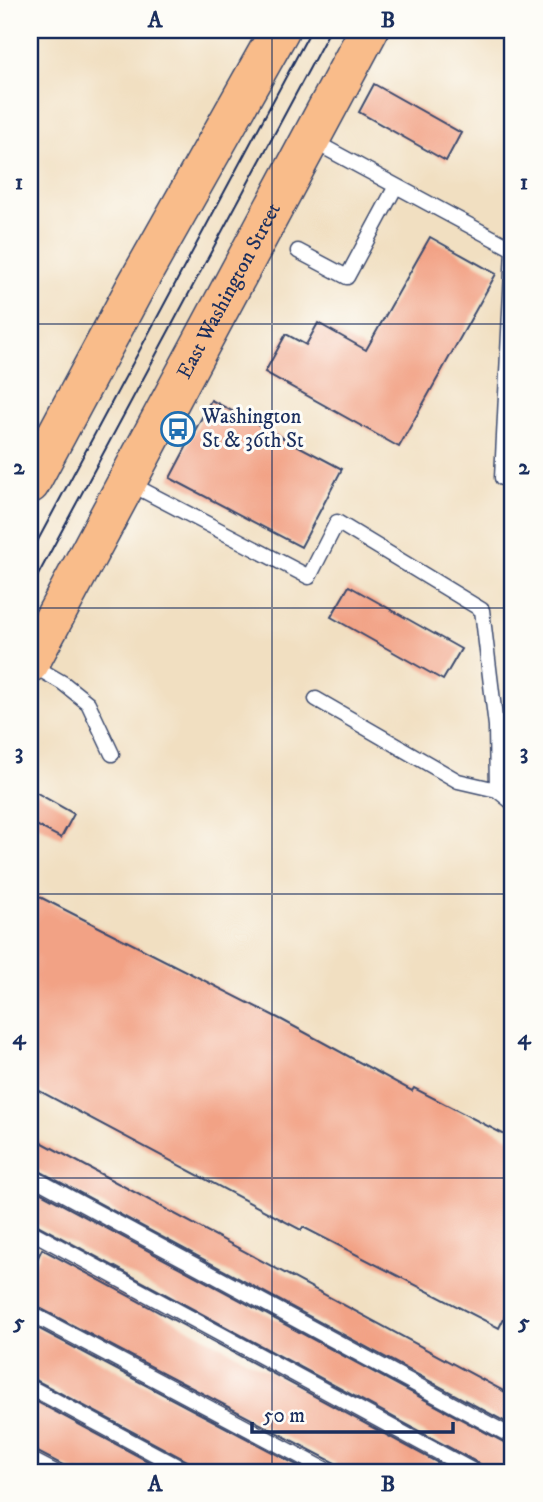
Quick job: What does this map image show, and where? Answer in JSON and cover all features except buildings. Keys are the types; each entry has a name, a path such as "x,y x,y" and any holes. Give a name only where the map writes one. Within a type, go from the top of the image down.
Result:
{"main road":[{"path":"30,484 137,284 280,30"},
{"name":"East Washington Street","path":"30,663 369,30"}],"lane":[{"path":"310,139 513,249 502,478"},
{"path":"298,251 347,277 396,186"},
{"path":"126,481 309,577 337,522 482,610 496,726 497,790"},
{"path":"30,663 63,683 88,703 112,754"},
{"path":"316,699 458,781 497,790 513,803"},
{"path":"30,1176 513,1437"},
{"path":"30,1231 475,1472"},
{"path":"30,1313 330,1472"},
{"path":"30,1387 188,1472"},
{"path":"30,1459 55,1472"}],"tram line":[{"path":"30,555 311,30"},
{"path":"30,590 330,30"}],"place":[{"name":"Washington St & 36th St","path":"178,429"}]}
